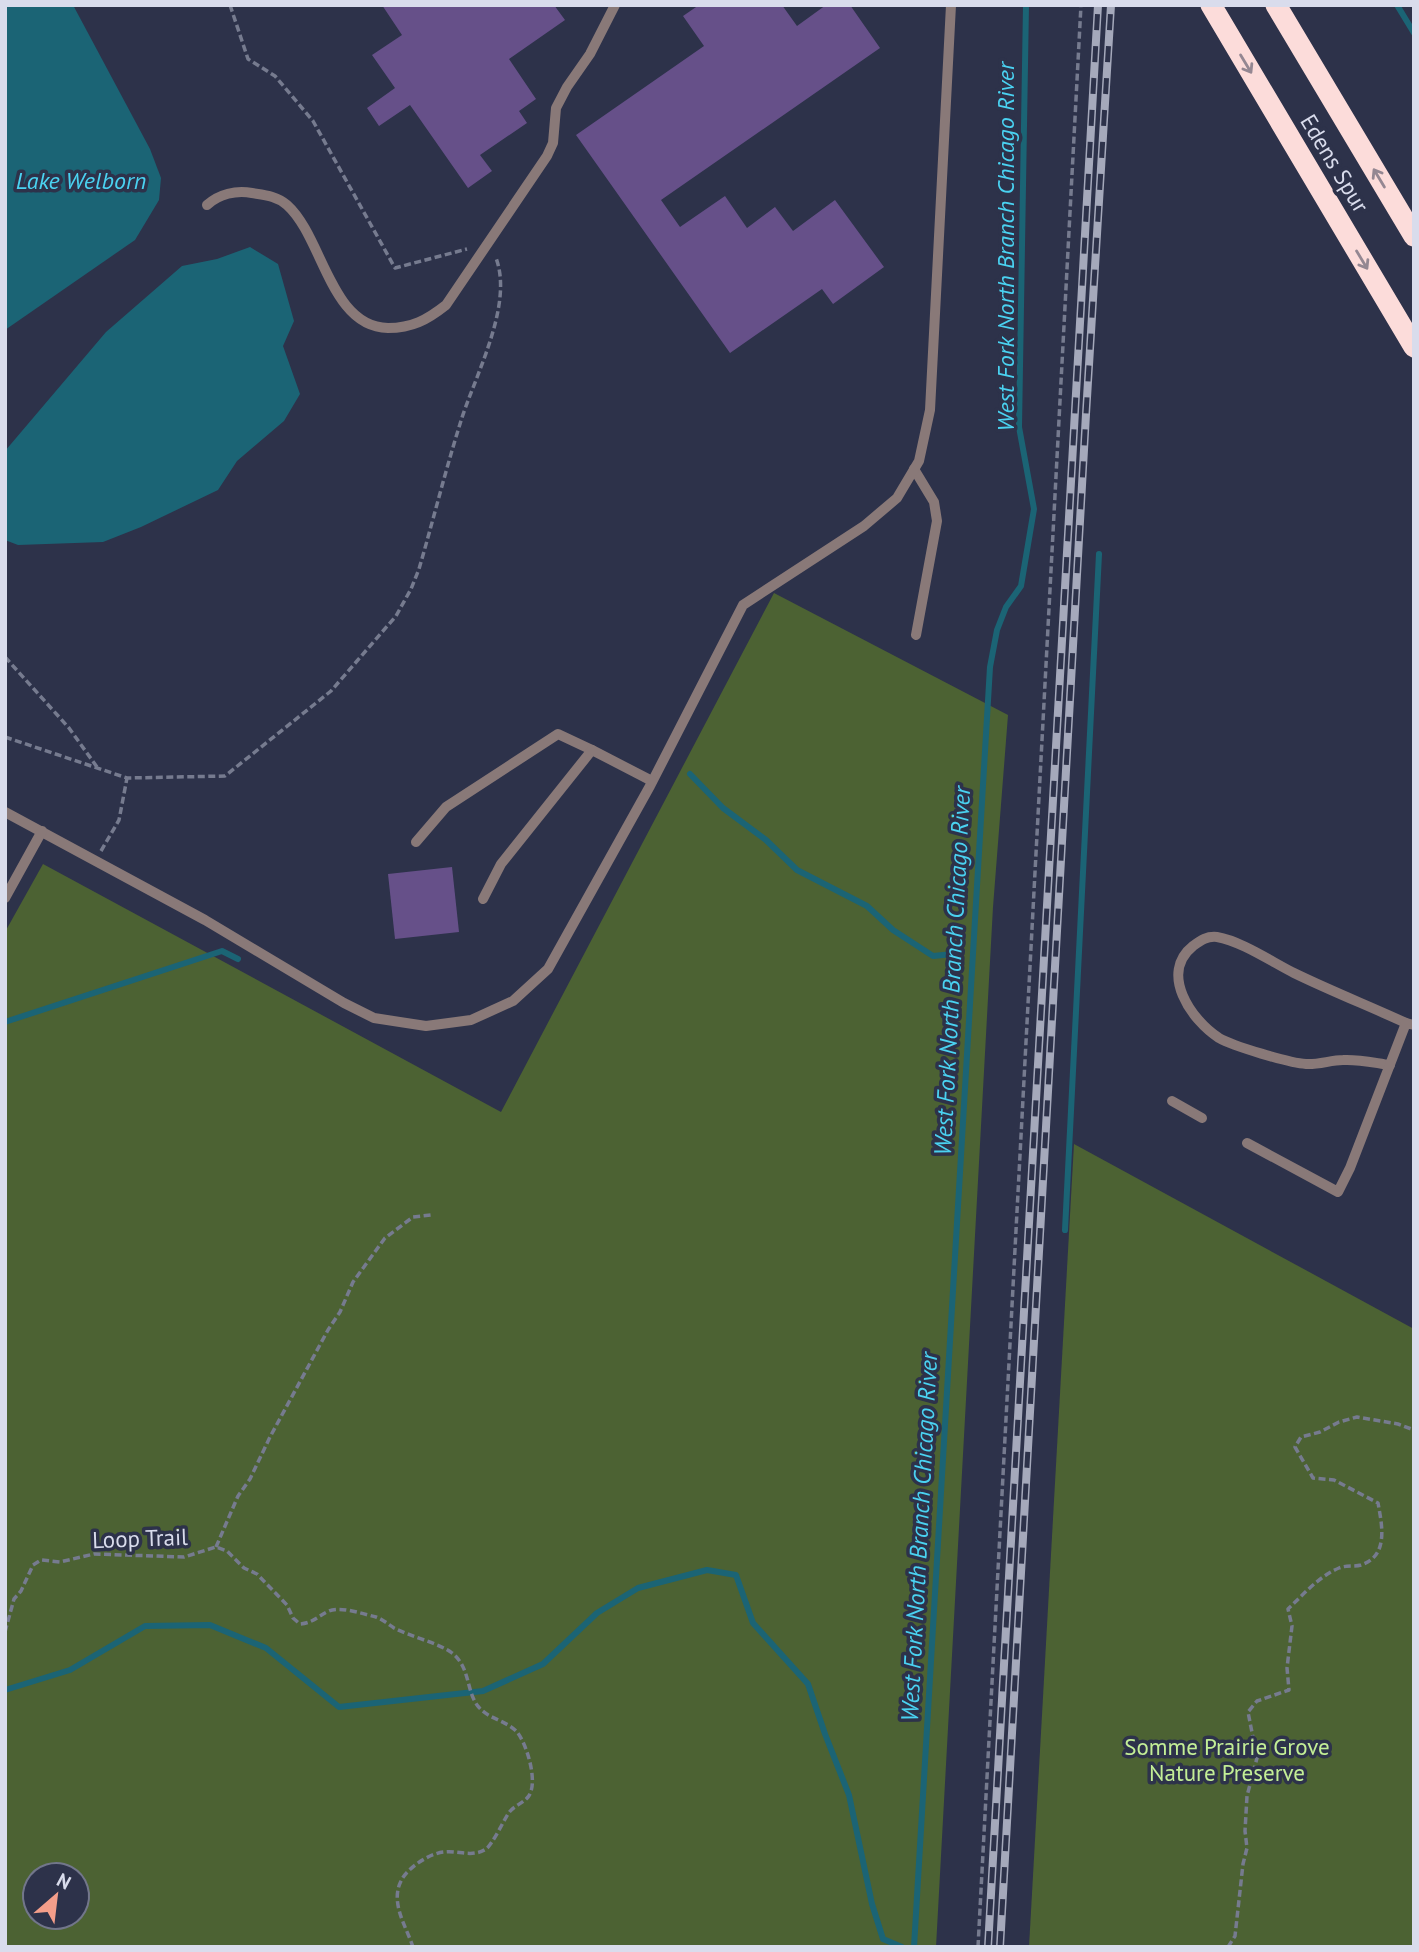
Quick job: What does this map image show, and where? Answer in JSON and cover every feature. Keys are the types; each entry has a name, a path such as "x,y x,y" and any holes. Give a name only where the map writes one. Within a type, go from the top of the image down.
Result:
{"highway":[{"name":"Edens Spur","path":"1212,5 1414,347"},
{"name":"Edens Spur","path":"1276,5 1414,236"}],"lane":[{"path":"207,205 218,195 247,192 276,197 299,219 342,301 358,318 377,328 404,328 426,321 446,305 547,156 553,143 556,108 590,54 615,5"},
{"path":"5,812 205,920 374,1018 426,1026 471,1020 513,1001 548,969 652,781 743,605 864,526 897,498 919,461 930,410 951,5"},
{"path":"915,469 934,502 937,521 916,635"},
{"path":"416,842 446,807 558,734 652,781"},
{"path":"483,899 502,864 592,750"},
{"path":"5,898 42,831"},
{"path":"1247,1143 1338,1192 1390,1065 1410,1024 1309,980 1232,942 1216,937 1203,939 1188,950 1178,968 1178,980 1184,1001 1202,1024 1220,1038 1247,1049 1306,1064 1344,1059 1390,1065"},
{"path":"1172,1101 1202,1118"}],"path":[{"path":"5,737 127,778 225,776 331,691 396,616 411,589 460,422 496,324 500,270 494,254 468,249 395,268 313,121 275,76 248,59 230,5"},
{"path":"978,1947 1081,5"},
{"path":"5,657 69,727 98,768"},
{"path":"95,861 119,820 127,778"},
{"path":"216,1547 237,1496 250,1479 270,1437 340,1312 353,1282 385,1238 413,1217 431,1215"},
{"path":"1228,1947 1235,1936 1247,1848 1247,1796 1257,1758 1248,1712 1257,1701 1290,1690 1287,1668 1292,1626 1287,1609 1320,1578 1342,1566 1361,1564 1374,1557 1379,1550 1384,1531 1378,1503 1335,1479 1314,1478 1295,1447 1301,1437 1357,1417 1398,1424 1414,1430"},
{"name":"Loop Trail","path":"5,1632 13,1599 21,1591 33,1565 41,1560 60,1562 94,1554 184,1557 216,1547 227,1551 244,1568 257,1574 287,1605 293,1618 300,1624 310,1623 329,1611 339,1609 379,1618 405,1633 450,1651 465,1670 477,1704 484,1712 517,1732 532,1768 532,1789 530,1795 509,1812 495,1832 493,1842 485,1850 470,1854 445,1851 433,1854 410,1870 401,1881 397,1896 399,1910 413,1947"}],"green space":[{"path":"774,593 1008,715 993,907 936,1947 5,1947 5,932 43,864 501,1112"},
{"name":"Somme Prairie Grove Nature Preserve","path":"1074,1144 1414,1329 1414,1947 1029,1947"}],"water":[{"name":"Lake Welborn","path":"5,5 73,5 150,149 161,178 159,200 135,240 5,330"},
{"path":"250,247 278,264 294,321 283,346 300,394 284,421 237,461 218,490 141,527 103,542 18,545 5,540 5,451 106,332 182,266 217,259"}],"building":[{"path":"382,5 554,5 565,20 509,59 536,99 519,111 527,123 480,155 492,171 468,188 410,105 379,126 367,108 395,88 372,55 402,35"},
{"path":"699,5 782,5 797,26 826,5 850,5 880,48 661,200 680,227 725,196 747,228 775,207 793,231 835,200 884,267 833,304 822,289 730,353 576,135 704,46 683,16"},
{"path":"452,867 459,932 395,939 388,874"}],"waterway":[{"name":"West Fork North Branch Chicago River","path":"914,1947 990,667 997,630 1006,607 1021,586 1034,509 1019,427 1026,5"},
{"path":"1397,5 1414,33"},
{"path":"1065,1230 1099,554"},
{"path":"690,774 723,808 766,840 797,870 867,906 893,930 933,956 953,954"},
{"path":"5,1022 222,951 238,959"},
{"path":"5,1690 70,1670 145,1626 210,1625 266,1648 339,1707 483,1691 543,1664 597,1613 638,1588 707,1570 736,1575 753,1623 808,1684 849,1795 872,1904 883,1939 902,1947"}],"railway":[{"path":"988,1947 1098,5"},
{"path":"1000,1947 1111,5"}]}
